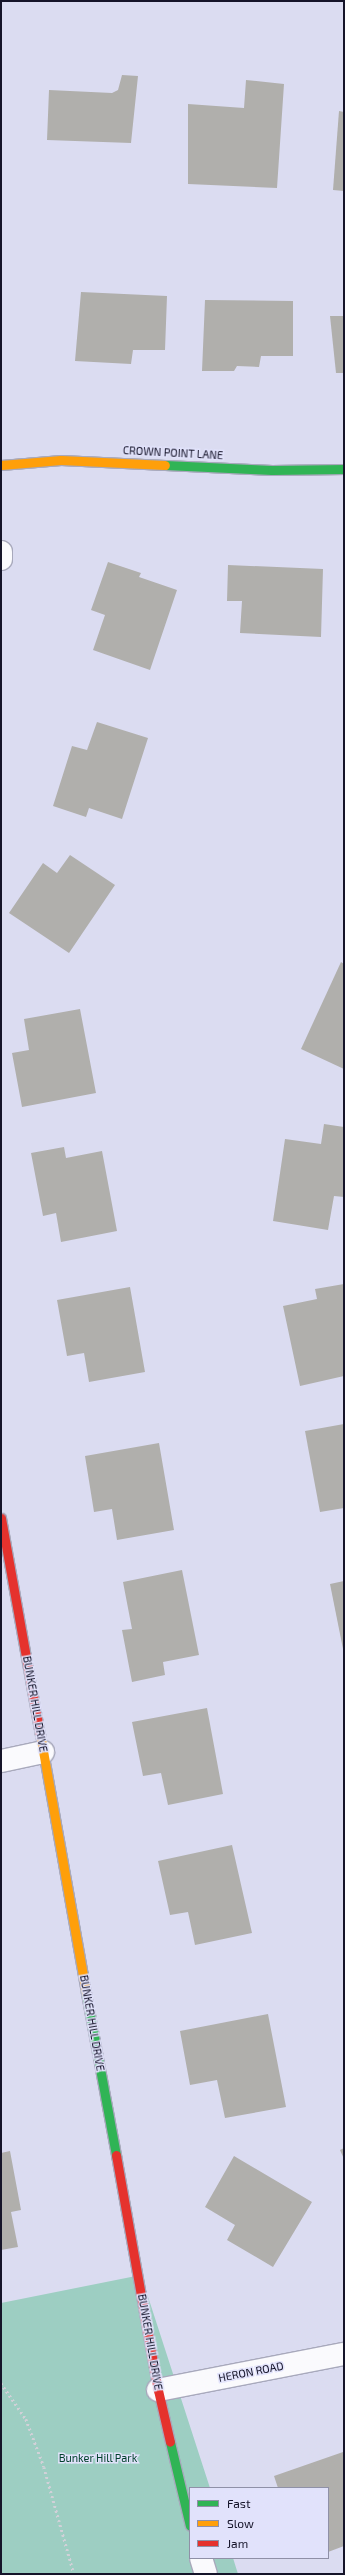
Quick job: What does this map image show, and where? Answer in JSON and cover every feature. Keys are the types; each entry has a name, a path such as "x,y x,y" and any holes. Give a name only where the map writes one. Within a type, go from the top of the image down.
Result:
{"street":[{"name":"CROWN POINT LANE","path":"1,465 62,460 272,470 344,469"},
{"path":"1,552 1,560"},
{"name":"BUNKER HILL DRIVE","path":"1,1518 158,2390 189,2522"},
{"path":"1,1760 43,1752"},
{"name":"HERON ROAD","path":"158,2390 344,2354"},
{"path":"201,2559 206,2574"}],"path":[{"path":"1,2383 26,2419 44,2467 74,2574"}],"green space":[{"name":"Bunker Hill Park","path":"141,2275 210,2487 189,2487 189,2559 233,2559 238,2574 1,2574 1,2303"}],"building":[{"path":"122,75 138,76 131,143 47,140 49,90 112,93 118,90"},
{"path":"246,80 284,84 277,188 188,184 188,104 244,108"},
{"path":"339,111 344,112 344,191 333,190"},
{"path":"81,292 167,296 165,350 133,350 131,364 75,361"},
{"path":"205,300 293,301 293,356 261,356 259,367 237,366 234,371 202,371"},
{"path":"330,316 344,316 344,373 336,373"},
{"path":"108,562 141,573 139,577 177,590 150,670 93,650 105,615 91,610"},
{"path":"228,565 323,569 321,637 240,633 242,601 227,601"},
{"path":"97,722 148,738 122,819 89,808 86,817 53,806 72,746 87,750"},
{"path":"70,855 115,885 69,953 9,913 43,863 57,873"},
{"path":"341,962 344,964 344,1069 301,1049"},
{"path":"80,1009 96,1093 22,1107 12,1053 29,1050 24,1019"},
{"path":"324,1124 344,1127 344,1197 334,1196 328,1230 273,1221 285,1139 321,1144"},
{"path":"64,1147 66,1158 102,1151 117,1231 61,1242 56,1213 43,1216 31,1153"},
{"path":"344,1284 344,1376 300,1386 283,1306 317,1299 315,1289"},
{"path":"130,1287 145,1372 89,1382 84,1353 67,1356 57,1300"},
{"path":"344,1424 344,1508 320,1512 305,1431"},
{"path":"159,1443 174,1530 117,1540 112,1509 94,1512 85,1456"},
{"path":"182,1570 199,1655 163,1662 165,1675 132,1682 122,1630 132,1629 123,1582"},
{"path":"344,1581 344,1648 343,1649 330,1584"},
{"path":"207,1708 223,1794 168,1805 161,1773 143,1776 132,1722"},
{"path":"232,1845 252,1933 195,1945 188,1912 170,1915 158,1861"},
{"path":"268,2014 286,2107 225,2118 217,2080 190,2085 180,2031"},
{"path":"344,2148 344,2159 340,2150"},
{"path":"10,2151 21,2210 11,2212 18,2247 1,2250 1,2153"},
{"path":"234,2156 312,2202 273,2267 227,2240 235,2225 205,2207"},
{"path":"343,2452 344,2546 329,2552 329,2487 278,2487 274,2476"}],"traffic: fast":[{"path":"165,465 272,470 344,469"},
{"path":"86,1993 116,2155"},
{"path":"170,2442 189,2522"}],"traffic: slow":[{"path":"1,465 61,460 165,465"},
{"path":"40,1734 86,1993"}],"traffic: jam":[{"path":"1,1518 40,1734"},
{"path":"116,2155 158,2390 170,2442"}]}
